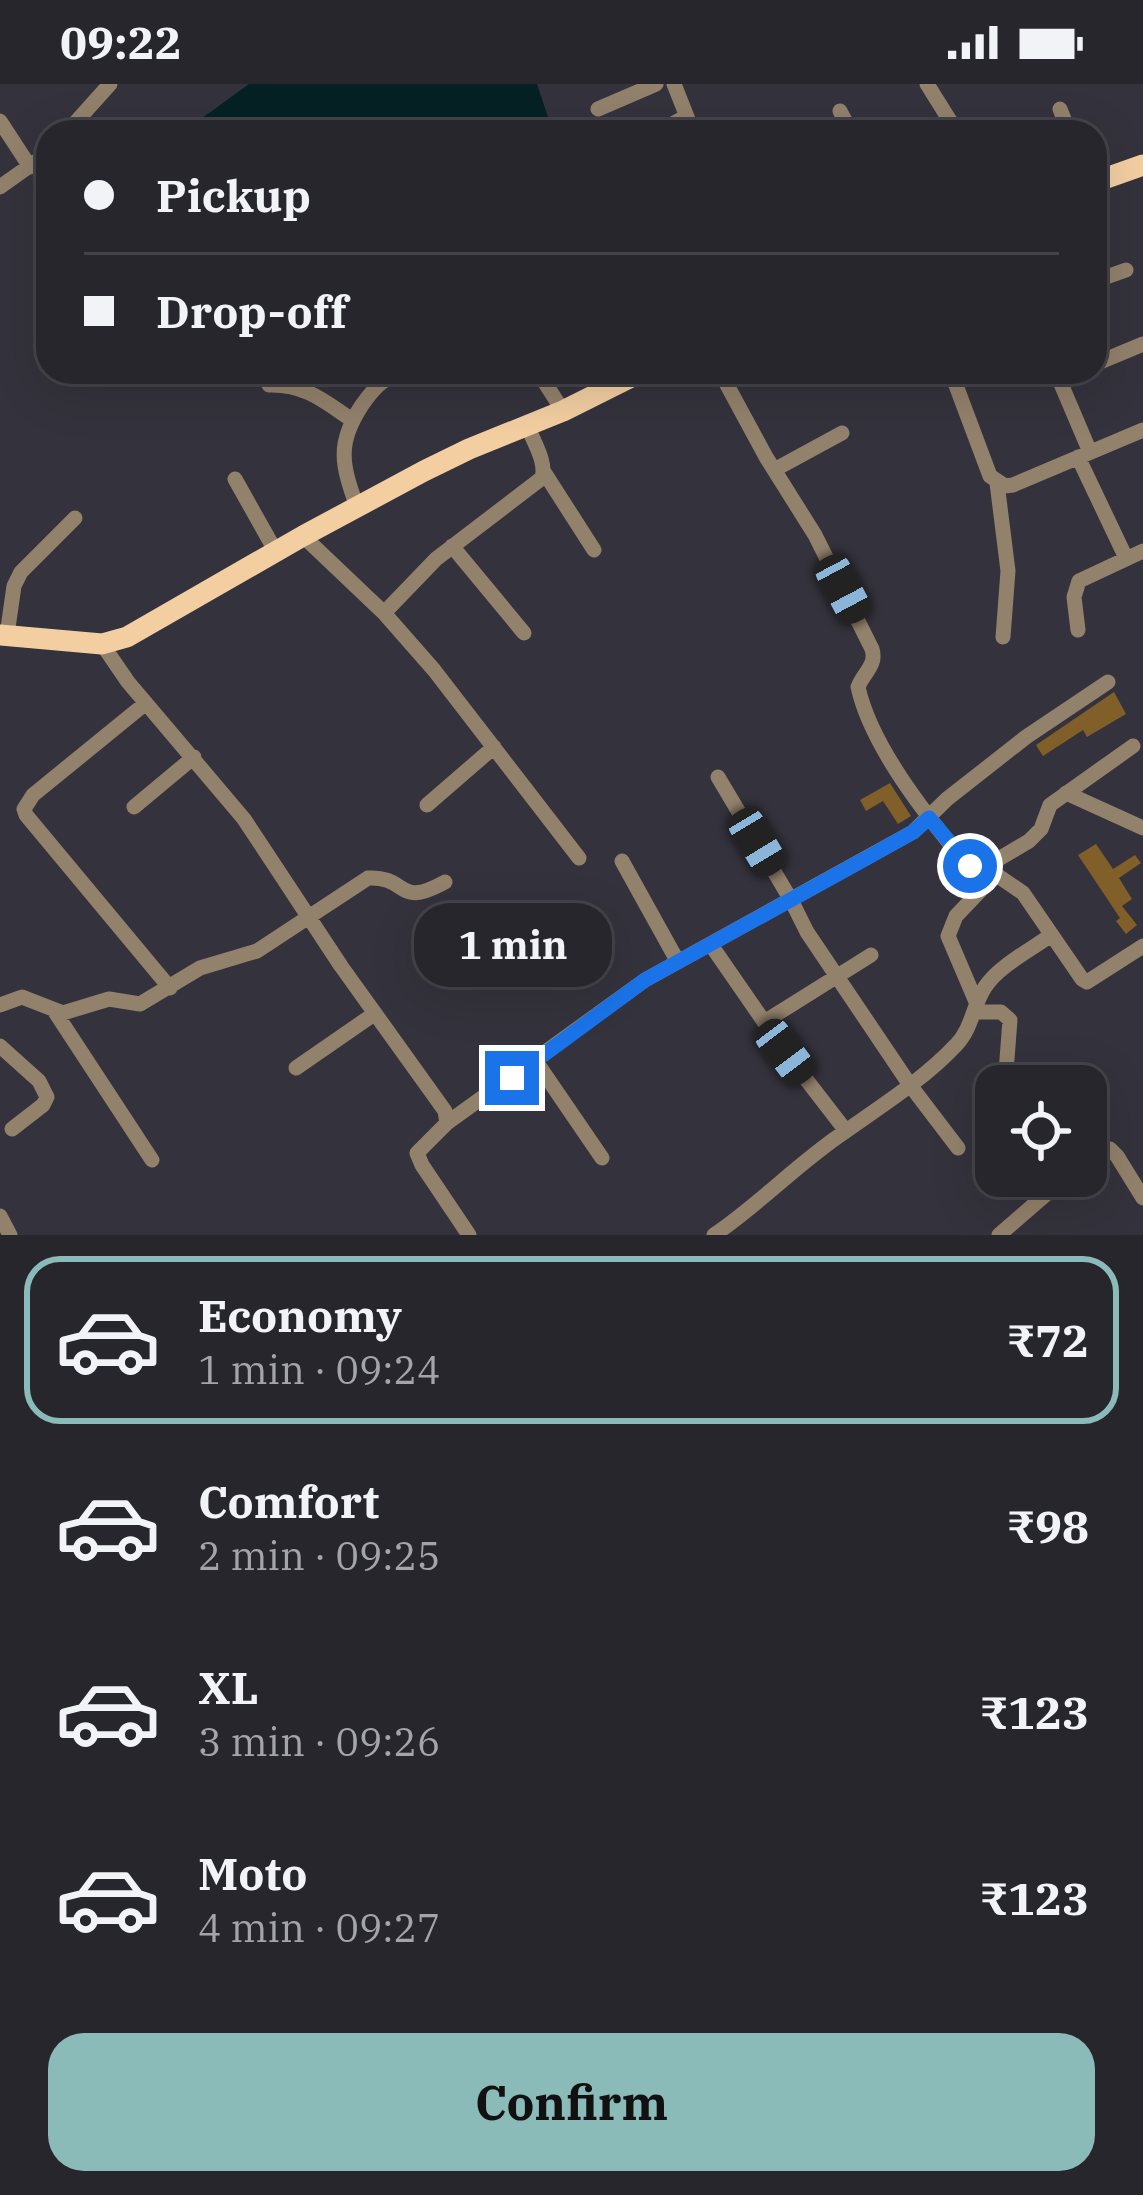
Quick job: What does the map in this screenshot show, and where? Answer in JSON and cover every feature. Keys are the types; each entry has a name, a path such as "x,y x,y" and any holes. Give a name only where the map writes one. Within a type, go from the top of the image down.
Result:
{"main road":[{"path":"1107,179 1141,171"},
{"path":"3,635 102,644 127,637 448,459 617,384"}],"street":[{"path":"598,109 656,84"},
{"path":"674,84 688,120"},
{"path":"927,84 950,120"},
{"path":"76,120 101,87"},
{"path":"1060,109 1064,120"},
{"path":"840,111 845,120"},
{"path":"0,121 30,167"},
{"path":"0,187 36,162"},
{"path":"1107,277 1126,270"},
{"path":"1107,359 1143,344"},
{"path":"357,507 343,461 345,439 352,420 378,384"},
{"path":"545,384 562,412"},
{"path":"727,384 815,535 872,649 874,658 858,686 860,695 889,757 929,818 964,862 991,871 1023,893 1087,982 1143,946"},
{"path":"956,384 990,476 997,483 1013,485 1143,430"},
{"path":"1066,384 1084,454 1126,559"},
{"path":"269,385 302,388 352,420"},
{"path":"527,425 544,472 594,550"},
{"path":"774,470 842,433"},
{"path":"384,613 424,570 536,484 544,472"},
{"path":"235,478 276,552"},
{"path":"997,483 1008,571 1003,638"},
{"path":"3,635 21,572 75,518"},
{"path":"303,536 384,613 434,670 579,858"},
{"path":"452,546 524,633"},
{"path":"1078,630 1074,597 1078,581 1143,550"},
{"path":"102,644 244,819 445,1111 447,1124"},
{"path":"469,1235 417,1153 447,1124 626,993 913,832 1025,737 1108,682"},
{"path":"146,703 33,795 24,809 170,988"},
{"path":"975,1008 948,936 956,916 991,871 1036,836 1050,806 1133,746"},
{"path":"427,805 494,747"},
{"path":"134,807 194,757"},
{"path":"718,777 807,932 958,1148"},
{"path":"1066,793 1143,828"},
{"path":"622,861 678,962"},
{"path":"0,1005 22,998 63,1012 109,1000 140,1004 200,968 246,956 368,878 385,878 421,895 445,882"},
{"path":"714,1235 882,1108 962,1040 990,980 1052,935"},
{"path":"711,945 846,1131"},
{"path":"764,1022 871,955"},
{"path":"975,1008 1001,1012 1010,1020 1007,1065"},
{"path":"55,1012 152,1160"},
{"path":"296,1068 374,1013"},
{"path":"0,1046 39,1081 47,1097 12,1130"},
{"path":"535,1060 602,1158"},
{"path":"1107,1149 1117,1156 1143,1198"},
{"path":"999,1235 1043,1197"},
{"path":"0,1216 10,1235"}],"shaded area":[{"path":"249,84 537,84 549,120 200,120"}],"building":[{"path":"1114,692 1126,714 1087,737 1083,730 1043,756 1036,745"},
{"path":"890,783 911,816 898,824 883,801 866,811 860,800"},
{"path":"1096,844 1113,869 1135,855 1141,863 1119,878 1132,899 1122,906 1137,925 1126,934 1078,855"}],"route":[{"path":"512,1078 645,980 913,832 929,818 970,866"}]}
